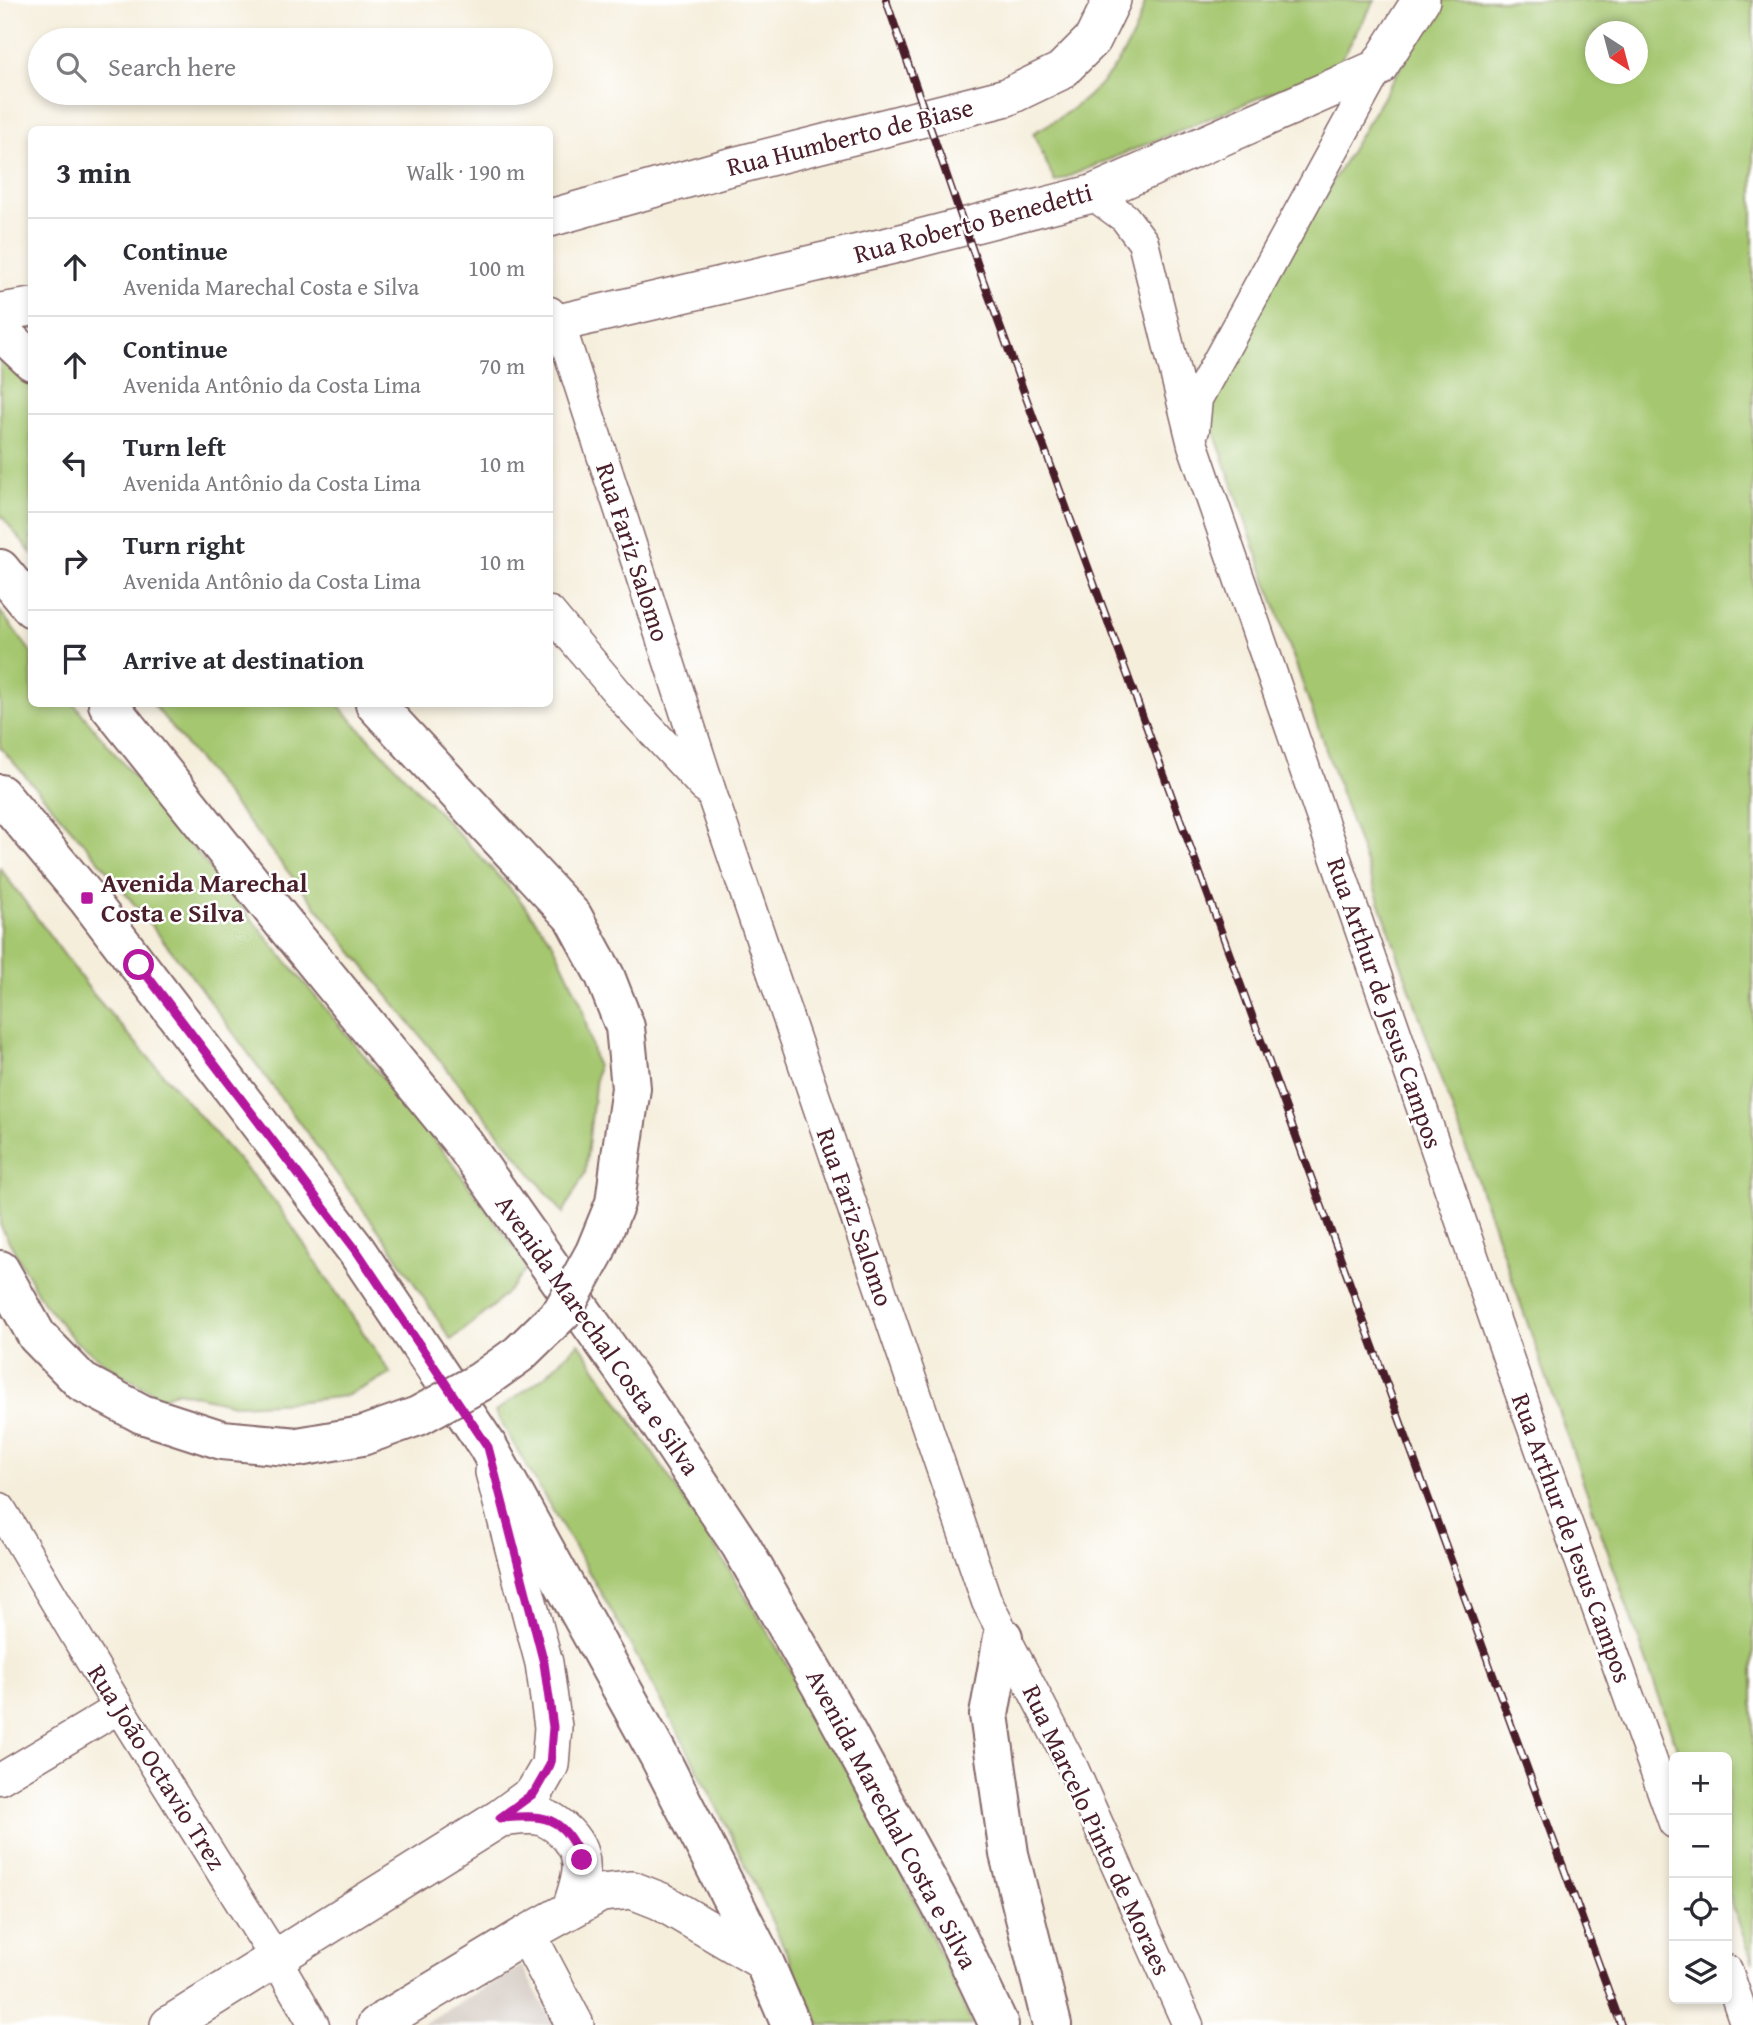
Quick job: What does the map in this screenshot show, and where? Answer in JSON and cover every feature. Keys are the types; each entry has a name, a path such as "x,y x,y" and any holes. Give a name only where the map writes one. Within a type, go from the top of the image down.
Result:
{"main road":[{"path":"0,331 28,357"},
{"path":"0,569 28,603"},
{"name":"Avenida Marechal Costa e Silva","path":"110,707 464,1143 635,1385 741,1546 821,1684 952,1926 999,2025"},
{"path":"0,1270 37,1336 82,1381 142,1415 222,1440 298,1447 362,1436 418,1416 481,1381 519,1354 562,1312 595,1252 615,1203 631,1088 625,1027 599,964 573,917 377,707"},
{"path":"0,794 87,898 356,1250 488,1447 659,1756 764,1962 791,2025"},
{"path":"1003,1637 989,1715 1009,1854 1052,2025"}],"street":[{"name":"Rua Humberto de Biase","path":"553,217 726,168 1007,97 1061,71 1093,39 1112,0"},
{"path":"1193,445 1197,399 1378,68 1421,0"},
{"name":"Rua Roberto Benedetti","path":"553,319 893,245 1092,194 1378,68"},
{"name":"Rua Arthur de Jesus Campos","path":"1092,194 1125,218 1143,242 1193,445 1514,1375 1671,1815"},
{"path":"0,312 28,308"},
{"name":"Rua Fariz Salomo","path":"553,319 986,1602 1003,1637"},
{"name":"Rua Fariz Salomo","path":"553,616 627,705 712,795"},
{"path":"169,2025 500,1818 534,1793 550,1765 553,1727 544,1663 488,1447"},
{"name":"Rua João Octavio Trez","path":"0,1508 119,1708 276,1959 314,2025"},
{"name":"Rua Marcelo Pinto de Moraes","path":"1003,1637 1072,1766 1188,2025"},
{"path":"0,1779 119,1708"},
{"path":"500,1818 536,1816 553,1821 572,1838 582,1860 581,1878 571,1908"},
{"path":"376,2025 571,1908 601,1893 632,1890 660,1901 764,1962"},
{"path":"527,1934 575,2025"},
{"path":"1732,1984 1746,2025"}],"shaded area":[{"path":"522,1966 554,2025 421,2025"}],"green space":[{"path":"1146,0 1375,0 1338,65 1055,182 1033,133 1073,108 1104,80 1129,44"},
{"path":"1441,0 1753,0 1753,1963 1732,1903 1732,1752 1678,1752 1210,420 1209,409 1215,378"},
{"path":"0,348 28,378 28,549 0,514"},
{"path":"0,611 28,648 28,707 76,707 448,1157 528,1266 502,1297 451,1340 390,1246 187,970 102,864 0,747"},
{"path":"155,707 340,707 516,895 553,943 581,1003 597,1068 585,1173 563,1213"},
{"path":"0,868 93,994 277,1204 391,1374 346,1396 294,1402 238,1405 177,1391 163,1398 119,1373 75,1341 42,1301 0,1225"},
{"path":"579,1343 715,1547 831,1741 891,1853 972,2025 820,2025 740,1854 666,1710 495,1412 545,1376"}],"railway":[{"path":"886,0 983,280 1621,2025"}],"place":[{"name":"Avenida Marechal Costa e Silva","path":"87,898"}],"route":[{"path":"139,965 356,1250 488,1447 544,1663 553,1727 550,1765 534,1793 500,1818 536,1816 553,1821 572,1838 582,1860"}]}
